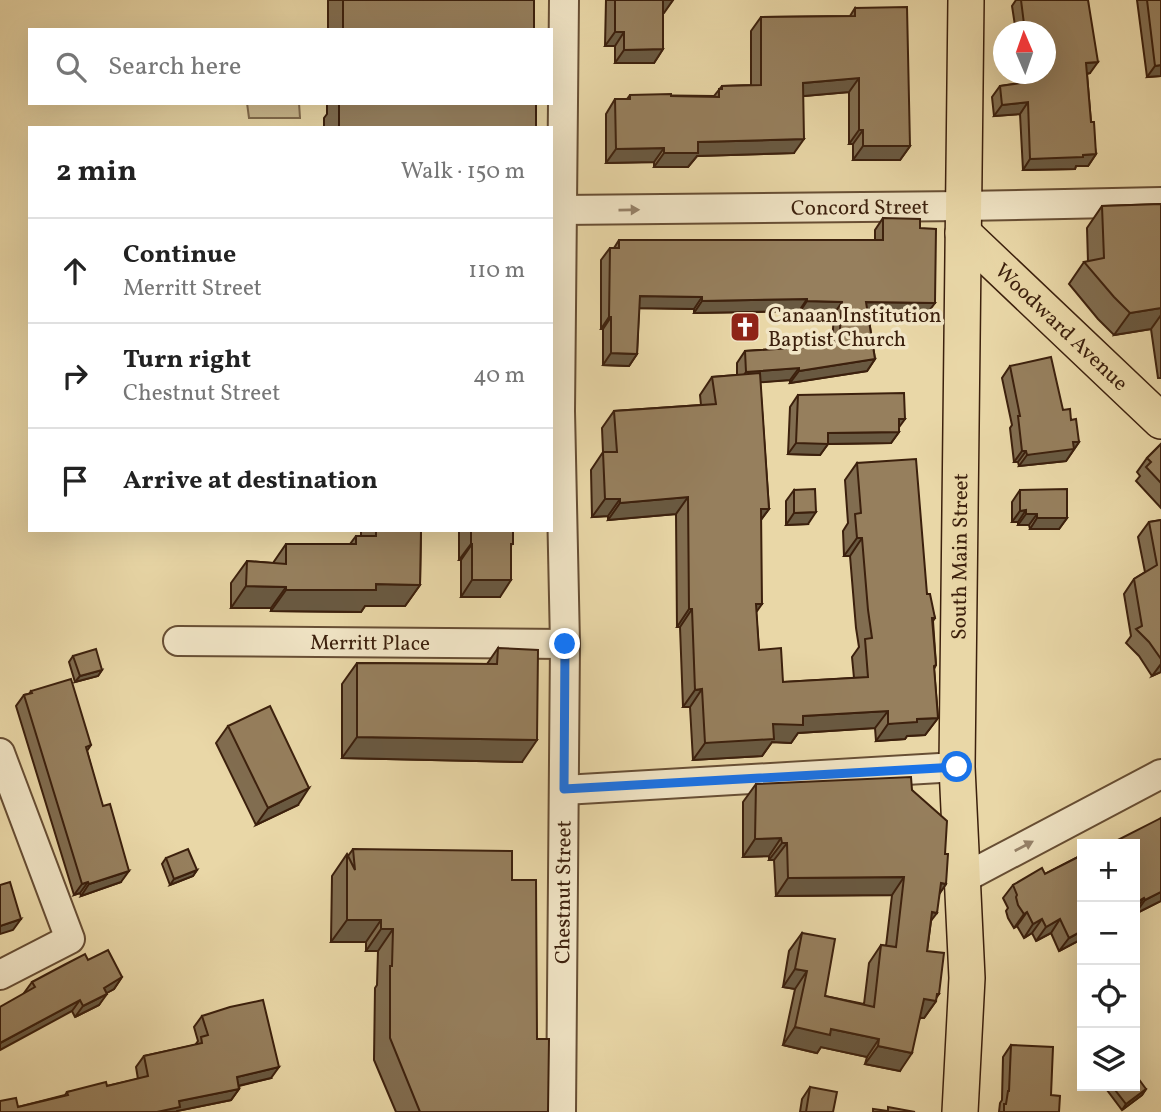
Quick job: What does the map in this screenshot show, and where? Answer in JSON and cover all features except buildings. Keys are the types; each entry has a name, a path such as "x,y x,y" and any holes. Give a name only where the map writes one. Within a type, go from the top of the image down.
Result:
{"main road":[{"name":"South Main Street","path":"960,1112 967,978 957,767 966,0"},
{"name":"Woodward Avenue","path":"963,220 1161,421"}],"street":[{"name":"Chestnut Street","path":"561,1112 565,644 560,411 564,0"},
{"name":"Concord Street","path":"561,211 963,220 1161,202"},
{"name":"Merritt Place","path":"178,641 565,644"},
{"path":"0,753 70,939 0,975"},
{"path":"564,789 957,767"},
{"path":"964,878 1161,774"}],"shaded area":[{"path":"247,105 299,105 300,118 249,118"}],"place":[{"name":"Canaan Institution Baptist Church","path":"745,327"}],"route":[{"path":"565,644 564,789 957,767"}]}
